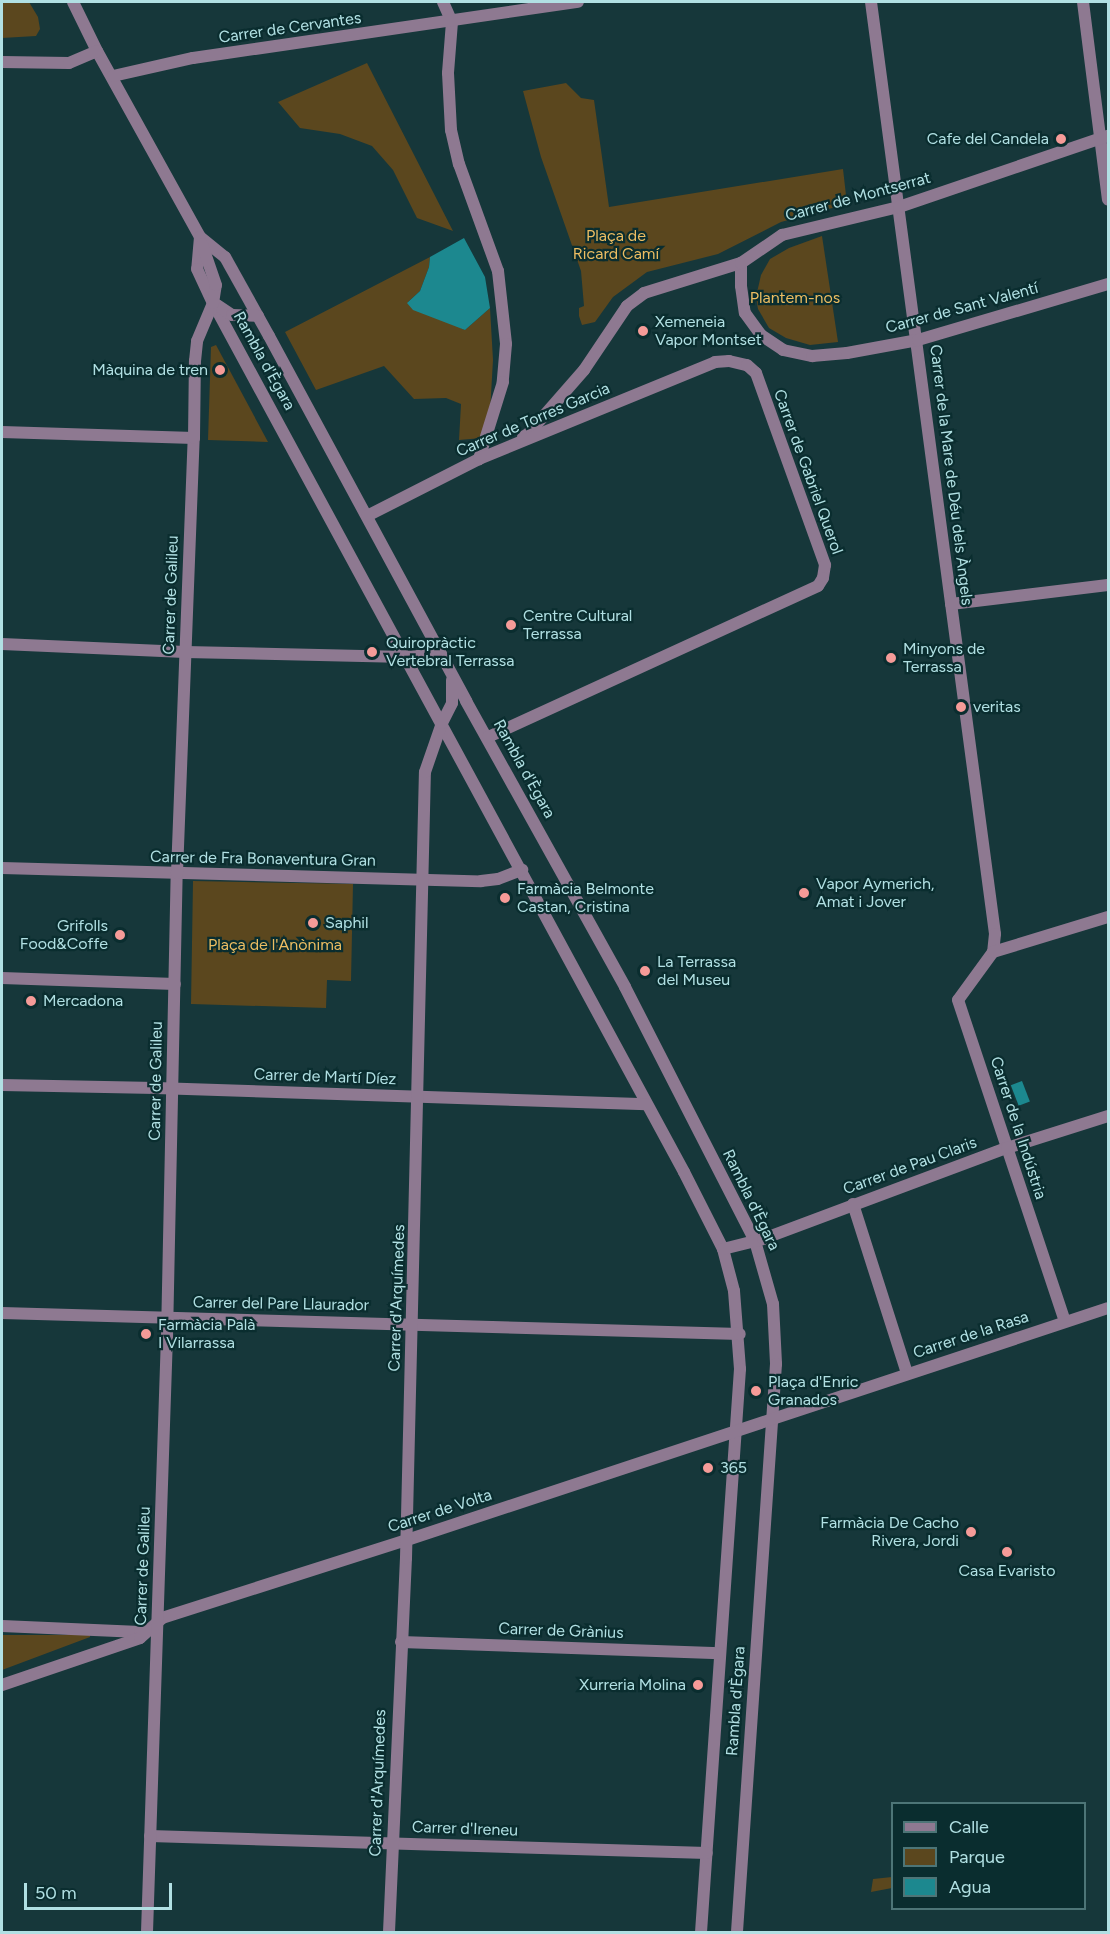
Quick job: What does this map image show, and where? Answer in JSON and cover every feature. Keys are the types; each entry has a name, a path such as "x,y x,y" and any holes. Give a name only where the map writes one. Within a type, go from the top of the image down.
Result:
{"street":[{"name":"Rambla d'Ègara","path":"73,2 97,51 113,76 200,237 225,257 258,316 449,670 625,987 755,1241 773,1304 776,1364 737,1932"},
{"path":"443,2 452,22 448,73 451,130 467,189 498,271 506,344 503,382 479,459"},
{"name":"Carrer de Cervantes","path":"113,76 193,58 578,2"},
{"name":"Carrer de la Mare de Déu dels Àngels","path":"871,2 918,340 995,934 993,952"},
{"path":"1083,2 1104,137 1108,199"},
{"path":"2,62 69,63 97,51"},
{"name":"Carrer de Montserrat","path":"479,459 528,434 584,370 622,313 635,299 658,288 741,263 782,234 899,207 1104,137"},
{"name":"Carrer de Galileu","path":"147,1932 168,1318 177,873 197,341 213,303 216,285 214,274 206,261 200,237"},
{"name":"Carrer de Sant Valentí","path":"741,263 741,286 745,313 761,335 783,350 812,356 847,353 918,340 1108,284"},
{"name":"Rambla d'Ègara","path":"213,303 232,315 258,316"},
{"name":"Rambla d'Ègara","path":"213,303 522,870 723,1249 735,1291 740,1334 737,1431 701,1932"},
{"name":"Carrer de Gabriel Querol","path":"488,737 818,586 823,578 825,565 756,373 747,365 729,361 715,362"},
{"name":"Carrer de Torres Garcia","path":"367,516 479,459 715,362"},
{"path":"2,432 194,438"},
{"path":"951,604 1108,585"},
{"path":"2,644 185,652 406,657 441,654"},
{"name":"Carrer d'Arquímedes","path":"389,1932 406,1540 425,772 442,723 452,703 454,690 449,670"},
{"name":"Carrer de Fra Bonaventura Gran","path":"2,868 481,881 498,879 522,870"},
{"path":"993,952 1108,917"},
{"name":"Carrer de la Indústria","path":"993,952 958,1000 1065,1321"},
{"path":"2,978 175,984"},
{"name":"Carrer de Martí Díez","path":"2,1085 173,1088 646,1104"},
{"name":"Carrer de Pau Claris","path":"723,1249 755,1241 1007,1148 1108,1116"},
{"path":"853,1204 907,1373"},
{"name":"Carrer de la Rasa","path":"774,1418 1108,1308"},
{"name":"Carrer del Pare Llaurador","path":"2,1313 740,1334"},
{"path":"737,1431 774,1418"},
{"name":"Carrer de Volta","path":"157,1625 162,1618 737,1431"},
{"path":"2,1626 140,1632 157,1625"},
{"path":"2,1685 140,1638 157,1625"},
{"name":"Carrer de Grànius","path":"401,1642 720,1653"},
{"name":"Carrer d'Ireneu","path":"150,1836 706,1853"}],"green space":[{"path":"2,2 29,2 38,17 40,29 36,36 2,38"},
{"path":"367,63 453,231 417,218 393,170 372,146 340,134 300,128 278,102"},
{"name":"Plaça de Ricard Camí","path":"566,83 581,98 594,100 609,207 843,169 847,204 781,222 718,254 647,272 613,297 595,322 582,325 579,316 579,308 584,306 581,271 541,157 523,91"},
{"name":"Plantem-nos","path":"822,236 838,342 810,345 786,338 769,328 758,309 756,297 761,275 770,259 789,248"},
{"path":"430,257 429,267 420,291 408,302 465,330 490,308 493,360 490,412 482,438 459,440 461,404 446,398 414,399 384,366 316,390 285,332"},
{"path":"216,345 268,442 208,440 211,347"},
{"name":"Plaça de l'Anònima","path":"193,881 353,884 351,981 327,980 326,1008 191,1004"},
{"path":"71,1631 90,1635 90,1637 2,1670 2,1635 67,1635"},
{"path":"891,1877 891,1888 871,1892 873,1879"}],"water":[{"path":"464,238 485,277 490,308 465,330 413,310 407,303 420,291 429,267 430,257"},
{"path":"1022,1081 1030,1102 1019,1106 1011,1085"}],"place":[{"name":"Cafe del Candela","path":"1061,139"},
{"name":"Xemeneia Vapor Montset","path":"643,331"},
{"name":"Màquina de tren","path":"220,370"},
{"name":"Centre Cultural Terrassa","path":"511,625"},
{"name":"Quiropràctic Vertebral Terrassa","path":"372,652"},
{"name":"Minyons de Terrassa","path":"891,658"},
{"name":"veritas","path":"961,707"},
{"name":"Vapor Aymerich, Amat i Jover","path":"804,893"},
{"name":"Farmàcia Belmonte Castan, Cristina","path":"505,898"},
{"name":"Saphil","path":"313,923"},
{"name":"Grifolls Food&Coffe","path":"120,935"},
{"name":"La Terrassa del Museu","path":"645,971"},
{"name":"Mercadona","path":"31,1001"},
{"name":"Farmàcia Palà I Vilarrassa","path":"146,1334"},
{"name":"Plaça d'Enric Granados","path":"756,1391"},
{"name":"365","path":"708,1468"},
{"name":"Farmàcia De Cacho Rivera, Jordi","path":"971,1532"},
{"name":"Casa Evaristo","path":"1007,1552"},
{"name":"Xurreria Molina","path":"698,1685"}]}
